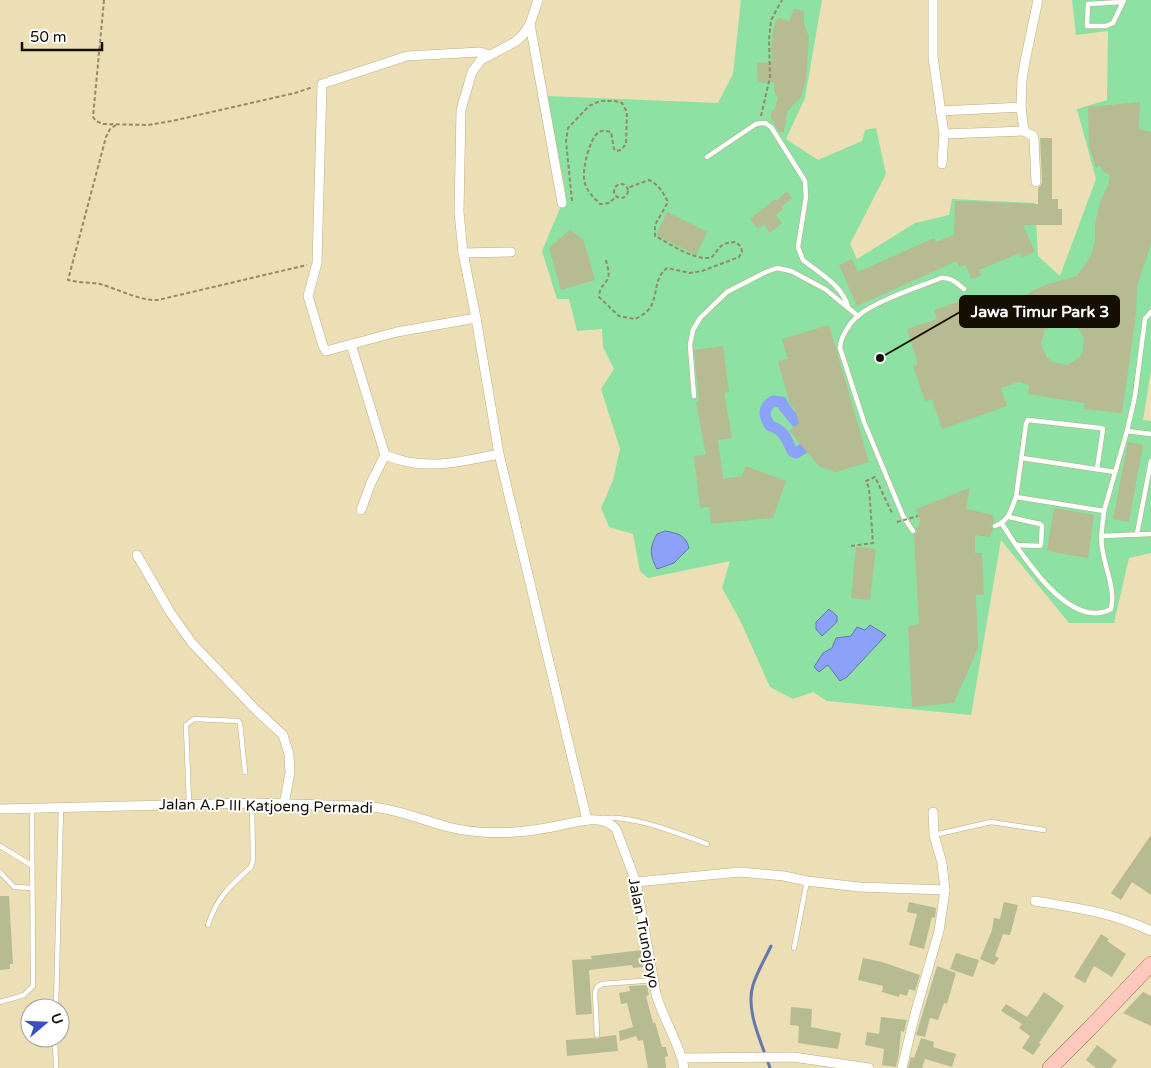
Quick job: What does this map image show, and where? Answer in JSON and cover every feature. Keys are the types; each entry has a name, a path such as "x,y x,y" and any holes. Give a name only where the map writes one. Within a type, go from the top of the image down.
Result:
{"main road":[{"path":"1050,1068 1151,964"}],"street":[{"path":"538,0 530,24 522,35 515,42 481,60 472,72 461,110 459,212 463,253 499,454 587,820 602,820"},
{"path":"933,0 933,57 944,134 942,164"},
{"path":"1024,131 1021,107 1024,61 1038,0"},
{"path":"530,24 562,203"},
{"path":"476,318 396,332 329,352 323,346 308,296 317,263 322,84 407,56 480,52 490,55"},
{"path":"940,111 1021,107"},
{"path":"944,134 1024,131 1033,136 1034,139 1036,182"},
{"path":"463,253 511,252"},
{"path":"351,344 385,455 371,483 361,510"},
{"path":"385,455 408,462 423,464 466,460 499,454"},
{"path":"137,555 180,628 192,643 254,708 283,735 289,754 290,772 284,804"},
{"name":"Jalan A.P III Katjoeng Permadi","path":"0,809 252,803 380,807 449,827 486,832 524,831 587,820"},
{"path":"902,1068 915,1014 939,931 945,890 942,863 934,835 933,812"},
{"name":"Jalan Trunojoyo","path":"602,820 610,823 616,829 636,882 661,1010 682,1058 684,1068"},
{"path":"636,882 740,872 784,876 807,881 865,888 945,890"},
{"path":"1035,901 1075,907 1118,917 1151,932"},
{"path":"682,1058 793,1057 869,1068"}],"lane":[{"path":"1123,1 1113,23 1106,26 1087,26 1088,4 1123,1"},
{"path":"707,157 748,128 765,123 771,127 805,181 806,197 798,247 803,260 845,296 848,307"},
{"path":"694,396 690,345 693,330 700,318 727,292 777,268 791,271 825,289 858,316"},
{"path":"913,531 903,516 864,422 840,348 840,341 858,316 888,300 942,278 951,279 964,289"},
{"path":"1002,524 1034,572 1060,597 1075,608 1087,612 1099,613 1111,609 1110,582 1102,549 1101,536 1104,511 1127,431 1145,319 1151,312"},
{"path":"995,526 1002,524 1009,517 1016,497 1028,420 1100,428 1103,430 1097,470"},
{"path":"1127,431 1151,434"},
{"path":"1022,458 1115,472"},
{"path":"1137,534 1151,461"},
{"path":"1016,497 1104,511"},
{"path":"1009,517 1042,526 1040,546 1016,545"},
{"path":"1101,536 1151,534"},
{"path":"189,804 186,725 194,719 238,721 240,723 245,772"},
{"path":"208,925 220,897 251,867 253,860 252,803"},
{"path":"56,998 61,807"},
{"path":"0,1002 24,995 33,986 32,808"},
{"path":"602,820 620,817 691,837 707,844"},
{"path":"934,835 991,822 1044,830"},
{"path":"0,846 31,865"},
{"path":"0,872 14,887 32,888"},
{"path":"794,948 807,881"},
{"path":"597,1035 595,992 597,987 602,984 654,980"},
{"path":"55,1048 56,1068"}],"path":[{"path":"104,0 94,117 96,121 103,124 148,125 177,120 295,93 322,84"},
{"path":"760,124 770,77 769,40 771,20 782,0"},
{"path":"562,203 563,208 567,209 572,204 566,141 568,128 589,106 600,101 622,103 627,112 626,144 621,150 616,151 611,132 605,130 598,133 592,141 585,162 584,178 589,193 600,204 609,203 617,196 625,196 627,188 623,184 617,185 614,190 617,196"},
{"path":"116,125 110,129 106,137 68,280 78,283 97,284 118,289 147,300 158,300 317,263"},
{"path":"606,260 608,279 600,289 600,297 619,316 635,319 645,314 651,306 661,273 666,268 690,273 702,272 739,256 742,252 741,247 736,242 728,242 723,244 711,258 703,258 694,256 655,236 654,230 668,202 662,191 657,184 649,180 627,188"},
{"path":"851,546 873,543 869,488 866,480 875,477 892,513"},
{"path":"897,522 918,516"}],"green space":[{"path":"741,0 822,0 805,98 786,139 818,160 862,141 865,130 876,128 886,174 850,244 857,259 915,223 949,215 952,199 1035,203 1038,256 1060,276 1096,179 1077,109 1107,100 1108,31 1076,35 1072,0 1151,0 1151,370 1143,420 1151,421 1151,553 1129,558 1114,623 1069,623 1001,540 971,715 827,701 813,692 793,699 770,687 740,620 722,588 730,561 648,578 640,571 633,534 609,527 601,508 613,480 620,449 601,389 614,369 603,347 602,329 577,331 569,299 557,299 542,251 566,194 547,96 718,103 733,74"}],"water":[{"path":"665,531 683,537 689,548 674,563 657,569 652,556 652,548 657,534"},
{"path":"829,609 837,616 837,622 822,636 816,629 816,622"},
{"path":"870,625 886,635 847,677 840,681 828,665 819,672 814,667 823,653 832,648 836,638 851,636 857,627 865,630"}],"building":[{"path":"794,9 804,11 804,24 809,37 806,81 801,97 787,112 784,132 779,132 771,118 771,113 776,107 778,100 774,90 774,82 758,83 757,63 772,62 771,48 775,22 778,18 789,21"},
{"path":"1140,102 1139,129 1151,132 1151,244 1137,287 1136,314 1122,413 1084,409 1084,403 1028,394 1029,385 1019,382 1001,388 1007,406 942,429 932,399 925,401 913,366 918,364 907,329 937,319 934,310 973,297 1013,324 1028,304 1022,298 1048,284 1077,276 1091,256 1095,241 1095,225 1098,210 1108,186 1110,175 1102,171 1100,165 1096,168 1089,145 1088,107","holes":["1064,321 1077,326 1084,338 1083,352 1079,358 1067,365 1053,362 1047,358 1041,344 1045,330 1057,322"]},
{"path":"1040,138 1052,138 1052,199 1058,199 1058,209 1062,209 1062,225 1023,225 1035,252 1022,257 1020,253 979,270 982,275 971,279 966,265 959,267 957,261 857,306 839,265 852,259 858,272 934,238 936,242 954,235 955,201 1038,204 1038,188 1042,182"},
{"path":"787,191 792,198 781,207 783,209 776,215 782,223 770,233 764,224 758,229 750,219"},
{"path":"667,212 707,232 696,255 656,235"},
{"path":"570,230 583,239 595,280 561,290 549,248"},
{"path":"829,325 869,462 836,472 819,466 789,431 799,423 794,407 791,408 778,361 788,359 782,339"},
{"path":"723,346 729,392 724,393 732,438 718,440 723,479 742,476 746,466 786,481 773,518 711,524 709,507 700,508 694,456 706,455 696,402 699,402 694,350"},
{"path":"1128,442 1143,445 1129,522 1113,519"},
{"path":"970,488 966,509 993,515 994,522 991,525 993,530 990,537 975,535 975,553 982,553 984,595 976,594 978,648 954,703 912,707 908,626 919,624 914,535 917,532 916,528 919,526 920,519 916,509"},
{"path":"1054,508 1094,515 1088,558 1047,551"},
{"path":"856,547 876,549 870,600 851,598"},
{"path":"1151,835 1151,895 1132,882 1121,900 1111,893"},
{"path":"0,896 9,896 13,964 10,964 10,969 0,970"},
{"path":"909,902 936,908 935,918 932,917 924,949 909,945 917,914 907,912"},
{"path":"1004,902 1018,905 1010,935 1003,934 995,956 999,958 994,965 980,959 992,930 994,918 1000,919"},
{"path":"1101,934 1109,939 1107,941 1126,954 1112,977 1094,966 1085,983 1074,977"},
{"path":"642,950 643,967 633,968 632,965 589,970 592,1014 576,1015 572,960 592,959 591,956"},
{"path":"956,953 979,960 973,977 950,969"},
{"path":"863,958 882,962 920,975 915,991 909,989 907,996 900,994 899,997 882,992 883,986 858,980"},
{"path":"937,966 956,973 947,1004 944,1003 938,1020 930,1018 925,1037 916,1035"},
{"path":"647,985 649,995 646,996 653,1023 655,1022 662,1047 666,1047 668,1056 665,1057 666,1068 648,1068 643,1040 638,1041 636,1036 620,1041 619,1031 633,1027 627,1003 621,1004 619,993 630,991 629,986"},
{"path":"1044,992 1064,1006 1033,1055 1022,1048 1030,1036 1019,1028 1022,1024 1001,1011 1006,1004 1027,1017"},
{"path":"1143,992 1151,996 1151,1026 1123,1013"},
{"path":"791,1007 812,1009 811,1027 841,1033 838,1049 798,1043 799,1026 790,1025"},
{"path":"881,1017 907,1020 904,1032 901,1031 896,1067 882,1065 884,1049 865,1045 867,1032 879,1034"},
{"path":"616,1035 618,1051 567,1056 566,1040 598,1039 600,1037"},
{"path":"921,1038 934,1042 933,1047 956,1054 952,1067 925,1059 922,1068 908,1068 911,1057 914,1058"},
{"path":"1097,1045 1117,1060 1111,1068 1096,1068 1086,1060"}],"waterway":[{"path":"798,424 782,402 773,401 767,406 765,412 766,419 770,426 781,432 792,451 796,453 804,448"},
{"path":"770,1068 753,1016 751,995 759,970 771,946"}],"place":[{"name":"Jawa Timur Park 3","path":"880,358"}]}
